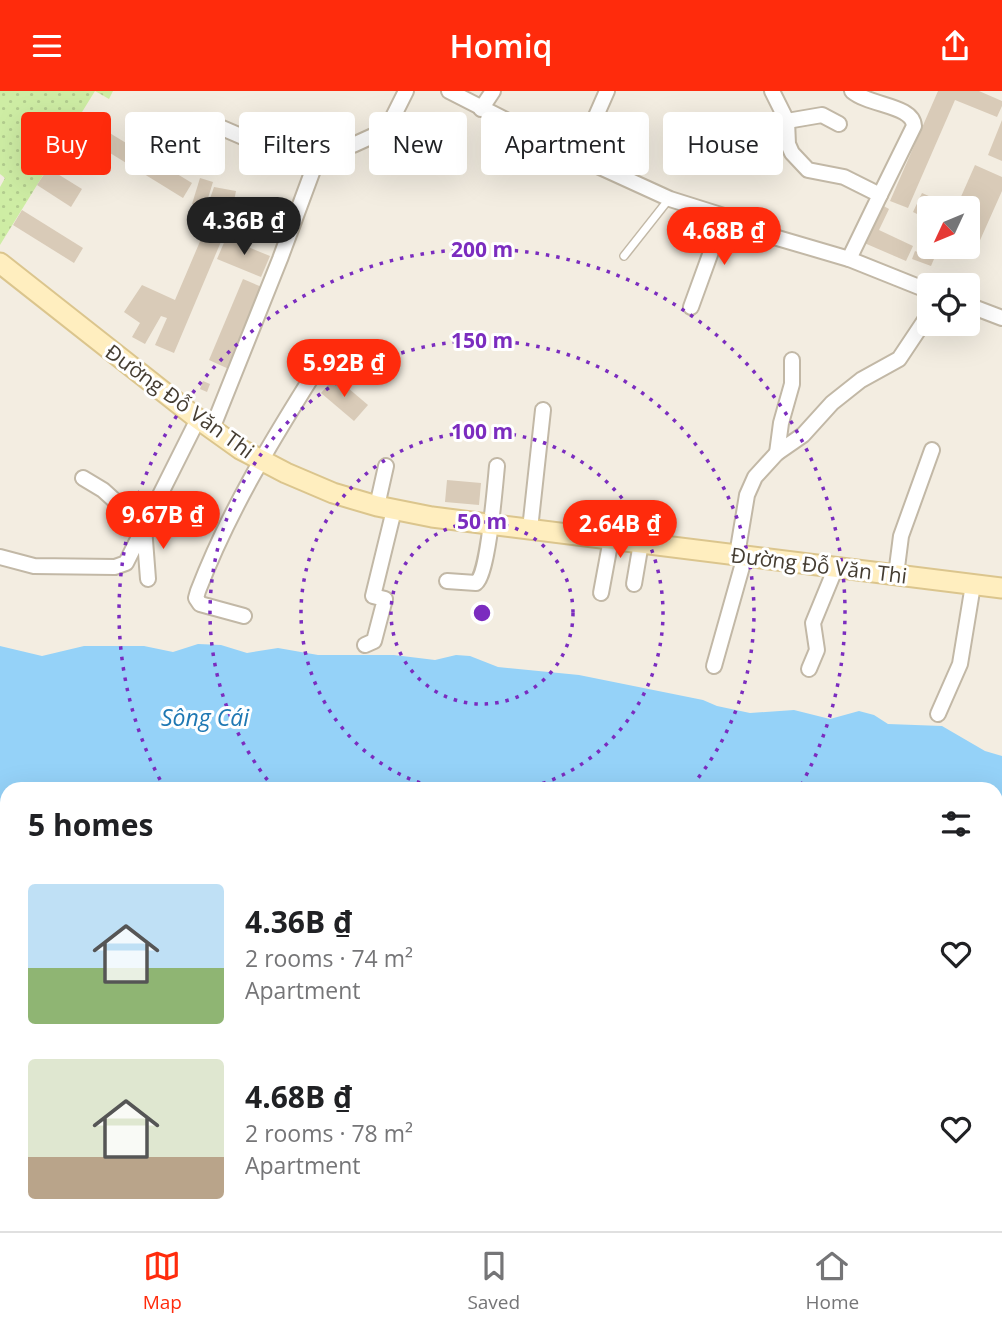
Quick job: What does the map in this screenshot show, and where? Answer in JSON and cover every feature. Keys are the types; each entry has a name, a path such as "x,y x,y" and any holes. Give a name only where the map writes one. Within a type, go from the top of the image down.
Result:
{"street":[{"path":"355,144 375,135 390,123 406,91"},
{"path":"449,91 487,112"},
{"path":"481,109 493,91"},
{"path":"598,112 607,91"},
{"path":"772,91 787,121 788,144 792,153 808,170 844,177 880,195"},
{"path":"849,259 914,126 914,118 908,112 874,103 852,91"},
{"path":"787,121 822,115 839,124"},
{"path":"0,558 34,566 115,567 126,563 144,527 205,424 312,175"},
{"path":"618,175 670,198 774,237 849,259 917,286"},
{"path":"691,307 723,216"},
{"name":"Đường Đỗ Văn Thi","path":"0,263 205,424 260,460 309,484 386,508 490,524 1002,589"},
{"path":"980,310 1002,318"},
{"path":"714,666 741,556 750,487 755,477 778,453 803,435 841,395 860,380 899,359 917,332"},
{"path":"778,453 781,423 792,384 792,360"},
{"path":"244,616 205,607 196,598 237,501 313,375"},
{"path":"530,529 543,410"},
{"path":"896,575 901,536 932,450"},
{"path":"365,645 377,638 386,599 373,596 386,508 386,466"},
{"path":"447,582 476,583 481,579 497,466"},
{"path":"82,478 103,490 144,527 148,579"},
{"path":"601,593 611,539"},
{"path":"634,584 641,543"},
{"path":"809,669 817,650 813,623 836,568"},
{"path":"938,714 960,664 972,585"}],"lane":[{"path":"624,256 670,198"}],"green space":[{"path":"0,91 95,91 82,112 21,112 21,175 43,175 0,245 0,187 5,178 0,174"},
{"path":"95,91 113,91 109,99"}],"water":[{"name":"Sông Cái","path":"198,644 221,645 247,653 278,648 318,655 394,655 435,660 456,655 470,656 498,667 579,675 703,700 750,713 794,710 830,719 859,711 874,715 888,724 942,726 985,751 1002,756 1002,782 0,782 0,646 42,656 84,646 144,646 173,652"}],"building":[{"path":"938,91 979,91 1002,101 1002,106 997,117 955,100 908,208 890,201"},
{"path":"1002,120 1002,161 988,155"},
{"path":"111,134 125,142 125,162 111,154"},
{"path":"975,165 1002,177 1002,191 980,240 980,196 961,196"},
{"path":"43,175 59,175 82,189 71,207 37,185"},
{"path":"146,175 179,175 192,183 183,198"},
{"path":"200,178 213,182 205,208 192,204"},
{"path":"214,187 236,191 234,201 228,225 174,353 155,345 167,318 161,316 145,344 132,337 140,323 124,312 142,285 175,300 210,218 205,213"},
{"path":"880,204 889,209 879,230 913,246 906,261 862,242"},
{"path":"22,210 83,248 74,263 13,225"},
{"path":"226,238 270,256 261,277 217,259"},
{"path":"915,251 917,259 934,259 931,266 912,259"},
{"path":"243,279 264,288 231,370 209,360"},
{"path":"335,377 368,405 354,421 321,393"},
{"path":"203,381 210,384 207,392 200,389"},
{"path":"447,480 481,483 479,505 445,502"}]}
